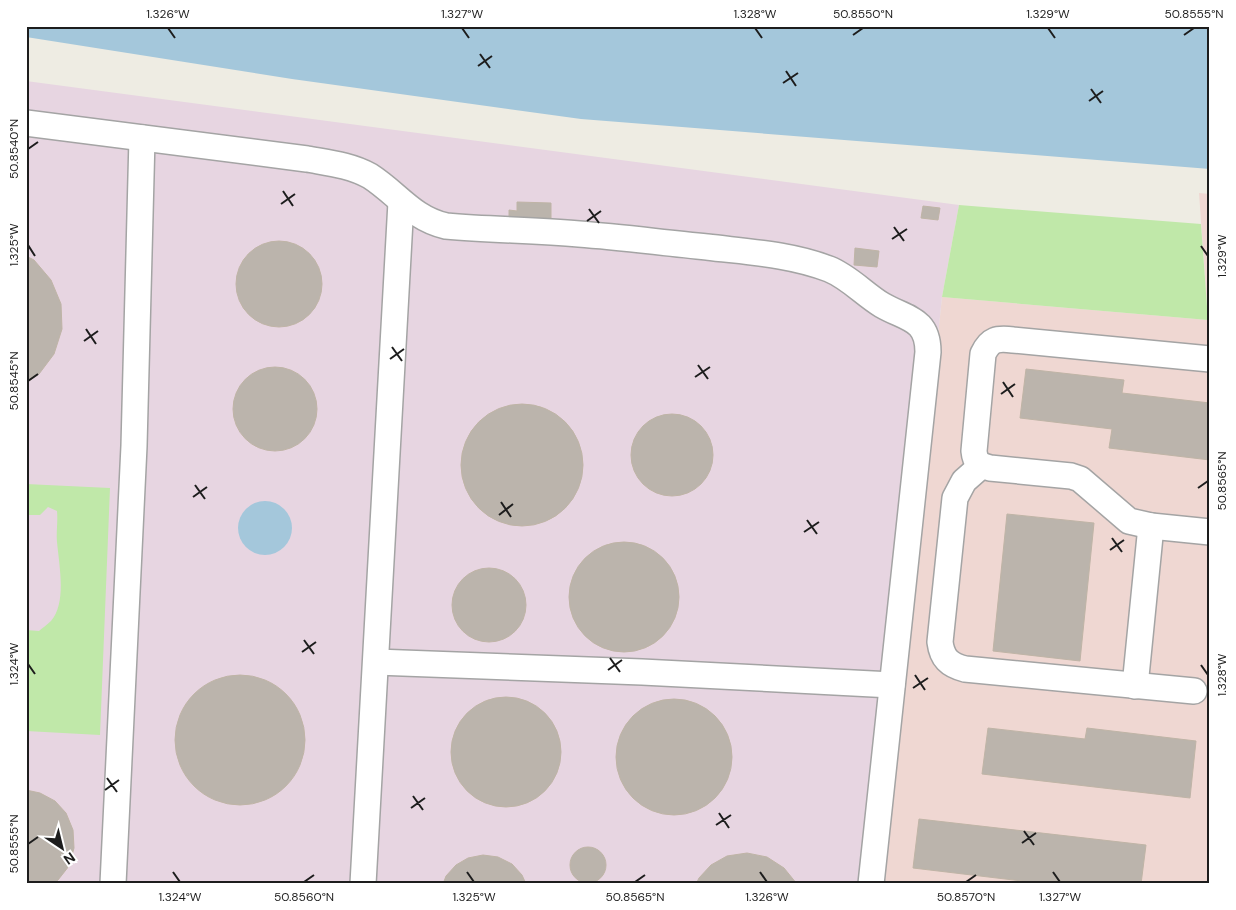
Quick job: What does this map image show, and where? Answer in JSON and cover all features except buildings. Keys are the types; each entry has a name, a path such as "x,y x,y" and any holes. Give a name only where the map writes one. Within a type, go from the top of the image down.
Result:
{"street":[{"path":"26,123 307,159 351,167 371,177 401,202 427,220 446,226 579,234 762,253 788,258 832,270 875,301 896,313 915,320 926,333 928,352 871,884"},
{"path":"113,884 134,446 142,138"},
{"path":"363,884 401,202"},
{"path":"1210,359 995,340 987,345 983,354 974,451 975,460 981,466 1070,476 1080,479 1129,521 1151,526 1210,532"},
{"path":"981,466 964,481 955,498 940,642 942,654 947,662 965,669 1194,691"},
{"path":"1135,686 1151,526"},
{"path":"376,662 642,672 892,686"}],"shaded area":[{"path":"26,81 959,205 942,297 881,884 26,884"},
{"path":"1199,193 1210,194 1210,884 881,884 942,297 1208,320"}],"green space":[{"path":"959,205 1201,224 1208,320 942,297"},
{"path":"26,484 110,488 100,735 26,731 26,630 39,631 51,621 59,604 61,583 57,539 57,511 48,507 40,515 26,515"}],"water":[{"path":"26,26 1210,26 1210,169 581,119 292,79 26,37"},
{"path":"260,501 270,501 280,505 288,513 292,528 288,543 280,551 270,555 260,555 250,551 242,543 238,533 238,523 242,513 250,505"}]}
